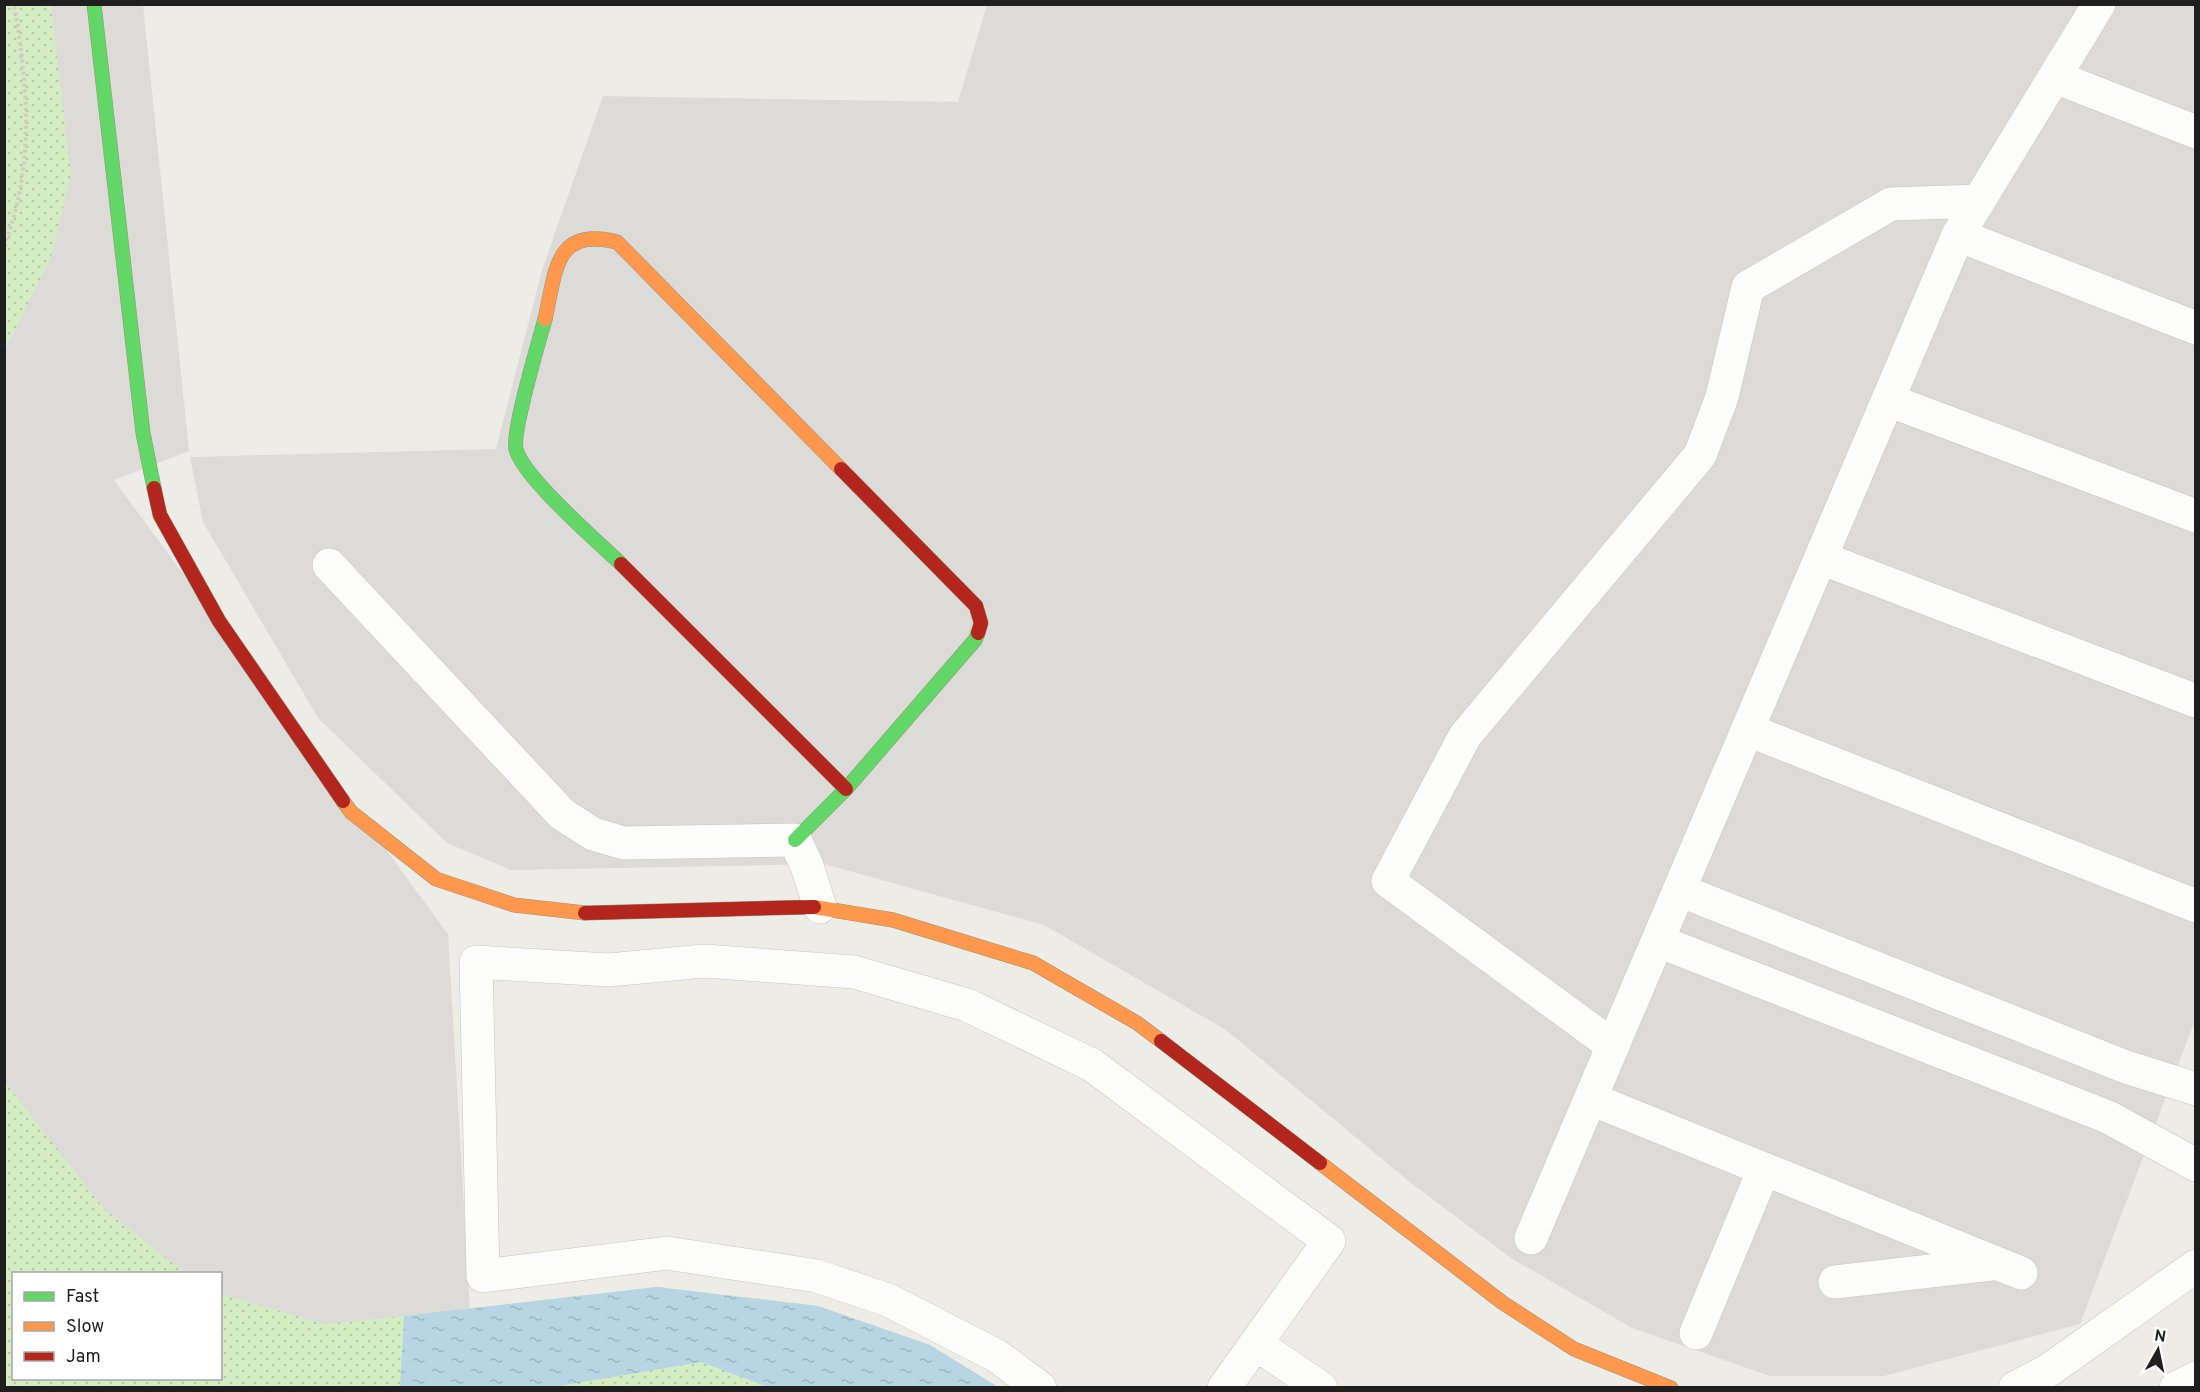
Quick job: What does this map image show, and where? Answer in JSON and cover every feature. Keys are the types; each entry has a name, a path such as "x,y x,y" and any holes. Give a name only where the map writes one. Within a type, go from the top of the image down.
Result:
{"street":[{"path":"94,4 143,433 160,515 219,621 351,812 436,879 514,905 588,913 820,907 893,920 1033,963 1137,1023 1503,1303 1574,1349 1652,1385"},
{"path":"1531,1238 1958,235 2099,4"},
{"path":"2055,76 2196,132"},
{"path":"1613,1046 1388,881 1465,736 1700,455 1722,396 1748,287 1891,204 1979,201"},
{"path":"329,565 562,814 593,834 624,843 795,840 846,789 975,640 981,623 976,606 617,242 590,235 574,242 560,258 518,427 516,449 531,474 846,789"},
{"path":"1958,235 2196,328"},
{"path":"1888,400 2196,516"},
{"path":"1821,558 2196,701"},
{"path":"1748,730 2196,906"},
{"path":"795,840 807,866 820,907"},
{"path":"1679,890 2126,1066 2196,1089"},
{"path":"1658,941 2108,1117 2196,1165"},
{"path":"1040,1388 997,1356 888,1300 817,1276 667,1253 483,1276 476,963 609,970 704,961 854,972 967,1005 1092,1065 1329,1241 1224,1388"},
{"path":"1591,1099 2008,1268 1835,1282"},
{"path":"1696,1333 1764,1169"},
{"path":"2015,1388 2049,1370 2196,1266"},
{"path":"1256,1344 1321,1388"},
{"path":"2176,1388 2196,1378"}],"path":[{"path":"4,246 13,225 27,144 25,70 14,4"}],"shaded area":[{"path":"5,5 143,5 189,451 114,480 448,934 470,1310 657,1287 998,1387 5,1388"},
{"path":"987,5 2195,5 2195,1020 2080,1324 1884,1376 1770,1376 1632,1328 1511,1258 1411,1183 1226,1030 1044,925 824,864 511,870 447,843 318,718 203,522 190,457 496,449 542,270 603,96 958,102"}],"green space":[{"path":"5,4 51,5 71,175 51,257 5,350"},
{"path":"4,1081 105,1210 184,1272 12,1272 12,1380 222,1380 222,1294 324,1324 470,1310 657,1287 806,1304 930,1345 998,1387 5,1387"}],"water":[{"path":"657,1287 818,1306 930,1345 998,1387 768,1387 701,1362 554,1387 400,1387 404,1316"}],"traffic: fast":[{"path":"94,4 143,433 154,488"},
{"path":"545,319 522,406 516,449 521,461 546,491 621,564"},
{"path":"795,840 846,789 975,640 978,633"}],"traffic: slow":[{"path":"545,319 556,270 569,247 581,241 596,239 617,242 841,469"},
{"path":"343,801 351,812 436,879 514,905 585,913"},
{"path":"814,907 893,920 1033,963 1137,1023 1161,1041"},
{"path":"1320,1163 1503,1303 1574,1349 1671,1388"}],"traffic: jam":[{"path":"841,469 976,606 981,623 978,633"},
{"path":"154,488 160,515 219,621 343,801"},
{"path":"621,564 846,789"},
{"path":"585,913 814,907"},
{"path":"1161,1041 1320,1163"}]}
